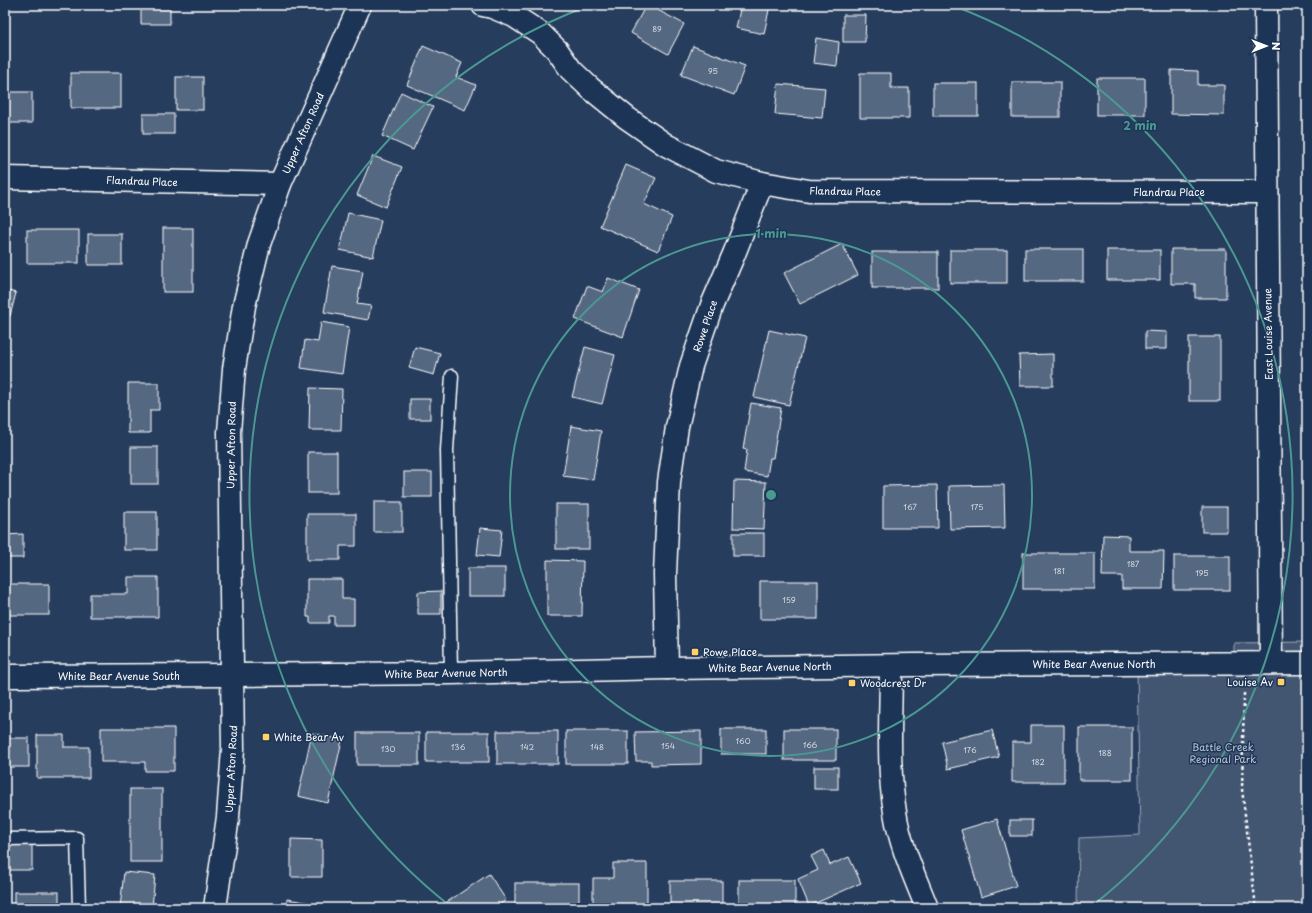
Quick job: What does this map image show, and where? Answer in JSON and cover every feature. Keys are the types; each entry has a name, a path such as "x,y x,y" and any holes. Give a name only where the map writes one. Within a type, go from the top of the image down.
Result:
{"street":[{"name":"Upper Afton Road","path":"215,908 228,817 233,750 229,432 234,369 246,298 260,244 280,184 360,5"},
{"name":"Flandrau Place","path":"483,5 514,16 540,34 557,50 571,70 590,88 627,118 666,145 716,171 762,182 809,191 1267,192"},
{"name":"East Louise Avenue","path":"1266,5 1271,663"},
{"name":"Flandrau Place","path":"5,178 280,184"},
{"name":"Rowe Place","path":"667,668 666,574 668,506 669,482 677,427 691,366 712,305 762,182"},
{"name":"White Bear Avenue North","path":"233,675 451,673 667,668 1307,663"},
{"path":"891,666 891,774 895,813 903,844 927,908"},
{"name":"White Bear Avenue South","path":"5,676 233,675"}],"lane":[{"path":"451,673 446,450 452,376"},
{"path":"5,839 78,838 79,908"}],"path":[{"path":"1244,693 1242,789 1256,908"}],"green space":[{"name":"Battle Creek Regional Park","path":"1307,642 1307,908 1078,908 1079,838 1140,835 1137,669 1234,667 1234,643"}],"building":[{"path":"141,5 170,5 170,24 141,24"},
{"path":"646,5 684,24 668,54 631,33"},
{"path":"741,5 770,5 764,34 736,28"},
{"path":"843,15 866,15 865,42 843,42"},
{"path":"816,38 839,42 837,66 813,63"},
{"path":"423,46 462,63 456,77 476,85 465,110 407,85"},
{"path":"693,46 745,66 734,95 681,75"},
{"path":"1171,70 1198,71 1198,85 1224,85 1224,115 1171,114"},
{"path":"71,73 121,73 121,108 71,108"},
{"path":"860,73 891,73 891,88 909,88 909,118 860,118"},
{"path":"176,77 203,77 203,110 176,110"},
{"path":"1097,78 1145,78 1145,115 1097,115"},
{"path":"1012,82 1060,82 1060,117 1012,117"},
{"path":"933,83 978,83 978,116 933,116"},
{"path":"778,84 825,88 822,118 775,114"},
{"path":"5,92 32,92 32,123 5,123"},
{"path":"401,92 433,107 413,150 382,136"},
{"path":"143,114 174,114 174,134 143,134"},
{"path":"373,156 402,167 386,207 357,195"},
{"path":"626,165 656,178 644,204 672,217 658,251 600,226"},
{"path":"348,213 381,220 373,257 340,250"},
{"path":"163,228 193,228 193,292 163,292"},
{"path":"27,230 79,230 79,263 27,263"},
{"path":"88,234 122,234 122,265 88,265"},
{"path":"842,244 858,275 800,304 784,273"},
{"path":"1025,249 1083,249 1083,281 1025,281"},
{"path":"1171,249 1226,249 1226,298 1195,298 1195,284 1171,284"},
{"path":"950,250 1007,250 1007,283 950,283"},
{"path":"1107,250 1160,250 1160,280 1107,280"},
{"path":"872,252 938,252 938,288 872,288"},
{"path":"332,266 363,271 357,304 371,306 368,320 324,312"},
{"path":"608,278 639,290 623,337 575,319 587,286 603,292"},
{"path":"5,290 16,293 10,316 5,315"},
{"path":"321,322 349,327 342,374 301,368 305,340 318,342"},
{"path":"769,330 805,338 789,405 754,397"},
{"path":"1145,331 1167,332 1167,349 1145,349"},
{"path":"1189,337 1220,337 1220,401 1189,401"},
{"path":"415,347 440,353 434,375 409,368"},
{"path":"585,347 615,355 602,404 572,397"},
{"path":"1053,354 1053,386 1020,386 1019,355"},
{"path":"128,383 159,383 159,410 150,410 150,433 128,433"},
{"path":"310,388 342,389 341,430 309,430"},
{"path":"410,399 430,399 430,419 410,419"},
{"path":"751,403 781,408 773,458 770,458 767,476 744,472 747,450 743,449"},
{"path":"571,426 601,431 593,480 563,476"},
{"path":"131,447 158,447 158,484 131,484"},
{"path":"308,452 337,452 337,493 308,493"},
{"path":"404,472 432,472 432,497 404,497"},
{"path":"734,481 766,482 764,529 733,528"},
{"path":"937,485 938,528 883,528 883,486"},
{"path":"1004,485 1005,528 950,529 949,486"},
{"path":"374,502 402,502 402,532 374,532"},
{"path":"556,504 589,504 589,549 556,549"},
{"path":"1202,507 1227,507 1227,532 1202,532"},
{"path":"124,512 157,512 157,550 124,550"},
{"path":"307,514 356,514 356,546 340,546 340,560 307,560"},
{"path":"480,528 502,530 499,557 477,555"},
{"path":"733,533 764,533 764,556 733,556"},
{"path":"23,534 23,558 5,558 5,535"},
{"path":"1103,535 1129,536 1129,551 1164,551 1163,589 1122,589 1122,576 1102,576"},
{"path":"1023,553 1095,553 1095,589 1023,589"},
{"path":"1174,556 1230,556 1230,590 1174,590"},
{"path":"547,560 583,561 582,616 547,616"},
{"path":"468,568 505,568 505,596 468,596"},
{"path":"128,577 158,577 158,617 90,617 90,594 128,594"},
{"path":"307,579 342,579 342,599 354,599 354,625 334,625 334,616 329,616 329,623 310,623 310,617 307,617"},
{"path":"760,581 818,581 818,619 760,619"},
{"path":"8,584 49,584 49,615 8,615"},
{"path":"441,591 441,614 418,614 418,592"},
{"path":"1031,725 1064,725 1064,782 1012,782 1012,742 1031,742"},
{"path":"1079,727 1132,727 1132,780 1079,780"},
{"path":"101,728 174,728 174,771 145,771 145,762 101,762"},
{"path":"721,729 766,729 766,754 721,754"},
{"path":"784,729 836,729 836,760 784,760"},
{"path":"992,730 999,757 948,769 942,742"},
{"path":"497,731 558,731 558,764 497,764"},
{"path":"566,731 628,731 628,764 566,764"},
{"path":"701,731 701,764 651,765 651,761 636,761 635,732"},
{"path":"426,732 489,732 489,762 426,762"},
{"path":"312,733 342,740 328,803 298,796"},
{"path":"357,733 419,733 419,765 357,765"},
{"path":"37,735 64,735 64,747 89,747 89,778 37,778"},
{"path":"5,738 29,738 29,767 5,767"},
{"path":"814,767 838,767 838,789 814,789"},
{"path":"130,789 162,789 162,862 130,862"},
{"path":"997,819 1016,886 981,897 961,830"},
{"path":"1010,820 1032,820 1032,836 1010,836"},
{"path":"291,839 322,840 322,877 291,877"},
{"path":"6,843 32,843 32,870 6,870"},
{"path":"824,850 830,865 849,857 861,883 809,906 798,879 818,870 811,856"},
{"path":"613,863 647,863 647,908 593,908 593,878 613,878"},
{"path":"124,872 155,875 152,908 120,908"},
{"path":"489,874 506,900 495,908 438,908"},
{"path":"739,880 795,880 795,908 739,908"},
{"path":"670,881 722,881 722,908 670,908"},
{"path":"515,883 579,883 579,908 515,908"},
{"path":"14,892 59,892 59,908 14,908"},
{"path":"287,899 317,904 316,908 286,908"},
{"path":"1024,903 1025,908 994,908"}],"place":[{"name":"Rowe Place","path":"695,652"},
{"name":"Louise Av","path":"1281,682"},
{"name":"Woodcrest Dr","path":"852,683"},
{"name":"White Bear Av","path":"266,737"}]}
